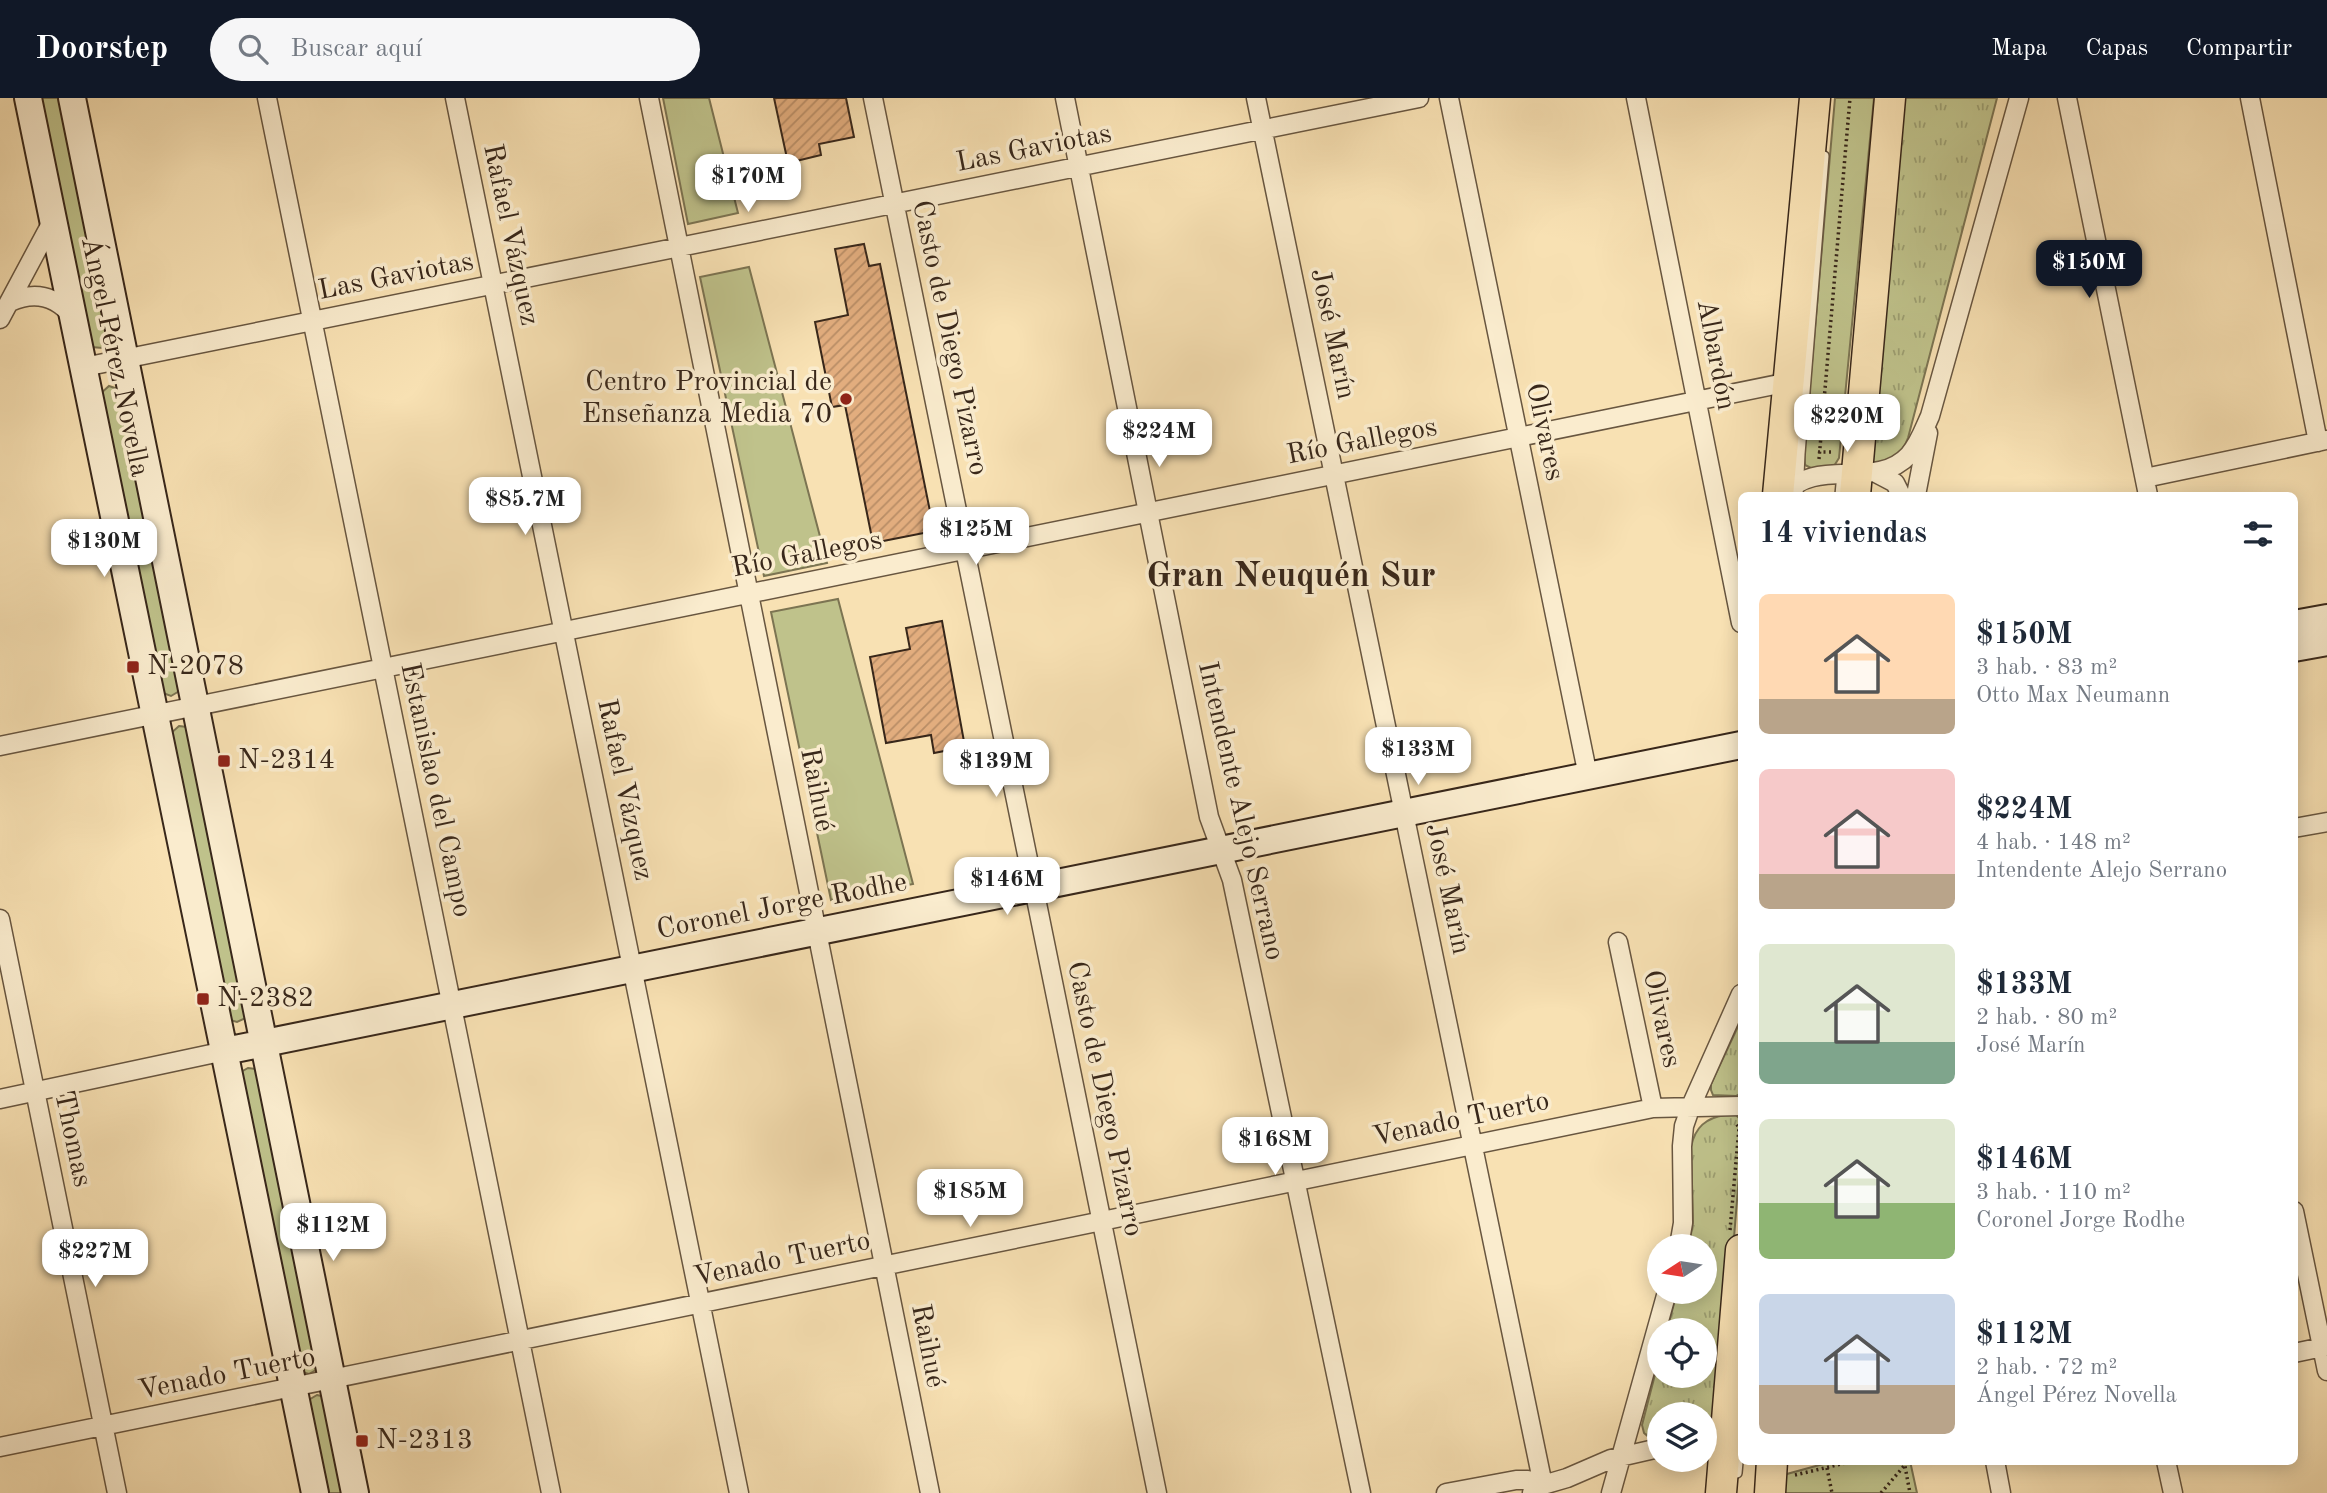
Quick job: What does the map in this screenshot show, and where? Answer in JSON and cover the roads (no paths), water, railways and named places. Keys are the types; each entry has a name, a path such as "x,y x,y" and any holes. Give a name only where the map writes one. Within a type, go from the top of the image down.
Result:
{"main road":[{"name":"Ángel Pérez Novella","path":"28,98 315,1493"},
{"name":"Ángel Pérez Novella","path":"72,98 355,1493"},
{"path":"1792,491 1789,382 1815,98"},
{"path":"1850,475 1890,98"},
{"path":"2298,623 2327,618"},
{"path":"2298,647 2327,642"},
{"name":"Coronel Jorge Rodhe","path":"225,1051 1738,746"},
{"path":"1729,1489 1738,1302"}],"street":[{"name":"Estanislao del Campo","path":"268,98 551,1493"},
{"name":"Rafael Vázquez","path":"455,98 739,1493"},
{"name":"Raihué","path":"649,98 930,1493"},
{"name":"Casto de Diego Pizarro","path":"873,98 1157,1493"},
{"name":"Intendente Alejo Serrano","path":"1065,98 1209,817 1232,880 1361,1493"},
{"name":"José Marín","path":"1256,98 1473,1145 1537,1489"},
{"name":"Las Gaviotas","path":"84,367 1419,98"},
{"name":"Olivares","path":"1450,98 1588,776"},
{"name":"Albardón","path":"1636,98 1738,608"},
{"path":"1917,492 1930,416 2018,98"},
{"path":"2067,98 2147,486 2322,441 2250,98"},
{"path":"0,319 53,220"},
{"path":"10,302 37,295 65,308 74,319"},
{"name":"Río Gallegos","path":"0,746 1789,382"},
{"path":"1792,491 1812,477 1850,475 1889,468 1910,454 1930,416"},
{"path":"1850,475 1895,483 1900,492"},
{"path":"2298,827 2327,822"},
{"name":"Thomas","path":"0,919 117,1493"},
{"name":"Olivares","path":"1618,942 1653,1108"},
{"path":"1680,1234 1684,1126 1738,1001"},
{"name":"Coronel Jorge Rodhe","path":"0,1100 225,1051"},
{"name":"Venado Tuerto","path":"0,1447 1653,1108 1738,1105"},
{"path":"2298,1229 2325,1347 2327,1371"},
{"path":"1611,1493 1664,1304"},
{"path":"2298,1352 2325,1347"},
{"path":"1446,1493 1517,1479 1537,1489 1600,1463 1647,1450"},
{"path":"1996,1465 2001,1493"},
{"path":"2167,1465 2173,1493"}],"lane":[{"path":"1792,491 1826,139"}],"place":[{"name":"Centro Provincial de Enseñanza Media 70","path":"846,399"},
{"name":"N-2078","path":"133,667"},
{"name":"N-2314","path":"224,761"},
{"name":"N-2382","path":"203,999"},
{"name":"N-2313","path":"362,1441"}],"district":[{"name":"Gran Neuquén Sur","path":"1291,576"}]}
